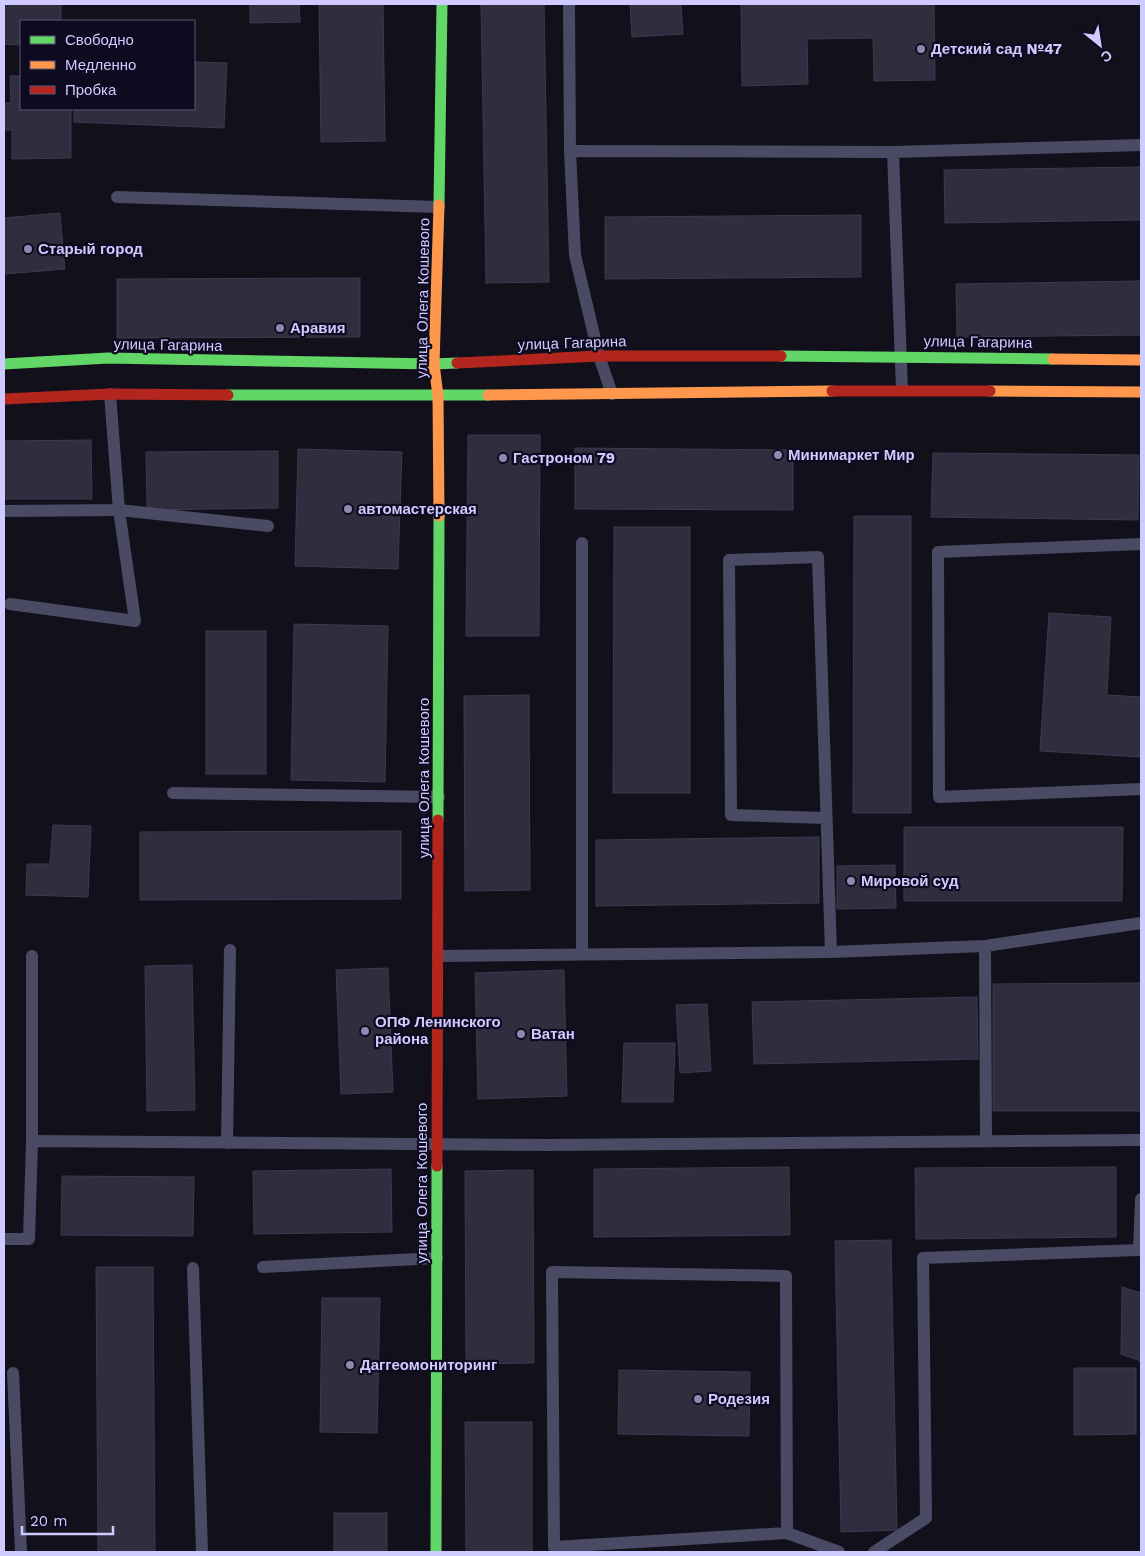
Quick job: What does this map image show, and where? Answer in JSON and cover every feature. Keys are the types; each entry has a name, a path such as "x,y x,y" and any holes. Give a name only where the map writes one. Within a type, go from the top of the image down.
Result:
{"main road":[{"name":"улица Олега Кошевого","path":"436,1552 439,797 438,396 434,364 439,207 442,4"},
{"name":"улица Гагарина","path":"4,364 108,358 434,364 599,356 900,356 1141,360"},
{"path":"4,399 110,394 438,396 902,390 1141,392"}],"lane":[{"path":"568,4 570,152 575,255 599,356 612,394"},
{"path":"570,152 893,152 1141,145"},
{"path":"893,152 902,390"},
{"path":"117,197 439,207"},
{"path":"10,604 135,621 119,510 110,394"},
{"path":"4,511 119,510 268,526"},
{"path":"582,542 582,954"},
{"path":"1141,544 938,552 939,797 1141,789"},
{"path":"826,818 731,815 729,560 818,557 831,952"},
{"path":"173,793 439,797"},
{"path":"438,956 831,952 985,946 1141,923"},
{"path":"985,946 986,1141"},
{"path":"227,1143 230,950"},
{"path":"4,1239 29,1239 32,1141 32,956"},
{"path":"32,1141 558,1145 1141,1140"},
{"path":"874,1552 926,1518 923,1258 1139,1250 1141,1200"},
{"path":"263,1267 437,1258"},
{"path":"193,1268 202,1552"},
{"path":"787,1533 786,1276 552,1272 554,1547 787,1533 839,1552"},
{"path":"13,1372 21,1552"}],"building":[{"path":"4,4 61,4 61,20 20,20 20,45 4,44"},
{"path":"250,4 299,4 300,22 250,23"},
{"path":"319,4 383,4 385,141 321,142"},
{"path":"481,4 544,4 549,282 486,283"},
{"path":"630,4 681,4 683,34 632,37"},
{"path":"741,4 934,4 935,80 874,81 873,38 807,39 808,84 742,86"},
{"path":"195,62 227,63 224,128 74,122 74,110 195,110"},
{"path":"10,76 20,76 20,110 71,110 71,158 12,159 12,130 4,130 4,103 11,103"},
{"path":"1141,167 1141,220 945,223 944,170"},
{"path":"60,213 65,269 4,274 4,218"},
{"path":"861,215 861,277 605,279 605,217"},
{"path":"360,278 360,337 117,338 117,279"},
{"path":"1141,281 1141,335 957,337 956,284"},
{"path":"468,435 540,435 539,636 466,636"},
{"path":"91,440 92,499 4,499 4,441"},
{"path":"575,448 793,450 793,510 575,509"},
{"name":"автомастерская","path":"298,449 402,452 398,569 295,566"},
{"path":"278,451 278,508 147,510 146,452"},
{"path":"933,453 1139,455 1138,520 931,517"},
{"path":"854,516 911,516 911,813 853,813"},
{"path":"614,527 690,527 690,793 613,793"},
{"path":"1049,613 1111,617 1107,695 1141,697 1141,757 1040,751"},
{"path":"294,624 388,626 385,782 291,780"},
{"path":"206,631 266,631 266,774 206,774"},
{"path":"529,695 530,890 465,891 464,696"},
{"path":"53,825 91,826 88,897 26,895 27,864 50,864"},
{"path":"904,827 1123,827 1122,901 904,901"},
{"path":"401,831 401,899 140,900 140,832"},
{"path":"819,837 819,903 596,906 596,840"},
{"path":"895,865 896,908 837,909 837,866"},
{"path":"192,965 195,1110 147,1111 145,966"},
{"name":"ОПФ Ленинского района","path":"388,968 393,1092 341,1094 336,970"},
{"name":"Ватан","path":"564,970 567,1096 478,1099 475,973"},
{"path":"1141,983 1141,1111 993,1111 993,984"},
{"path":"977,997 978,1059 754,1064 752,1002"},
{"path":"707,1004 711,1071 680,1073 676,1005"},
{"path":"624,1043 675,1043 673,1102 622,1102"},
{"path":"789,1167 790,1235 594,1237 594,1169"},
{"path":"1116,1167 1116,1237 916,1239 915,1168"},
{"path":"391,1169 392,1232 254,1234 253,1171"},
{"path":"533,1170 534,1363 466,1364 465,1171"},
{"path":"62,1176 194,1177 193,1236 61,1235"},
{"path":"891,1240 897,1530 841,1532 835,1241"},
{"path":"96,1267 153,1267 155,1552 98,1552"},
{"path":"1122,1287 1141,1293 1141,1361 1121,1354"},
{"name":"Даггеомониторинг","path":"322,1298 380,1298 377,1433 320,1432"},
{"path":"1074,1368 1136,1368 1136,1434 1074,1435"},
{"path":"619,1370 750,1372 749,1436 618,1434"},
{"path":"465,1422 532,1422 532,1552 466,1552"},
{"path":"334,1513 387,1513 387,1552 334,1552"}],"traffic: fast":[{"path":"439,205 442,4"},
{"path":"781,356 1053,359"},
{"path":"4,364 108,358 457,363"},
{"path":"228,395 488,395"},
{"path":"438,820 439,516"},
{"path":"436,1552 437,1166"}],"traffic: slow":[{"path":"439,205 434,364 438,396 439,516"},
{"path":"1053,359 1141,360"},
{"path":"488,395 832,391"},
{"path":"990,391 1141,392"}],"traffic: jam":[{"path":"457,363 599,356 781,356"},
{"path":"832,391 990,391"},
{"path":"4,399 110,394 228,395"},
{"path":"437,1166 438,820"}],"place":[{"name":"Детский сад №47","path":"921,49"},
{"name":"Старый город","path":"28,249"},
{"name":"Аравия","path":"280,328"},
{"name":"Минимаркет Мир","path":"778,455"},
{"name":"Гастроном 79","path":"503,458"},
{"name":"автомастерская","path":"348,509"},
{"name":"Мировой суд","path":"851,881"},
{"name":"ОПФ Ленинского района","path":"365,1031"},
{"name":"Ватан","path":"521,1034"},
{"name":"Даггеомониторинг","path":"350,1365"},
{"name":"Родезия","path":"698,1399"}]}
